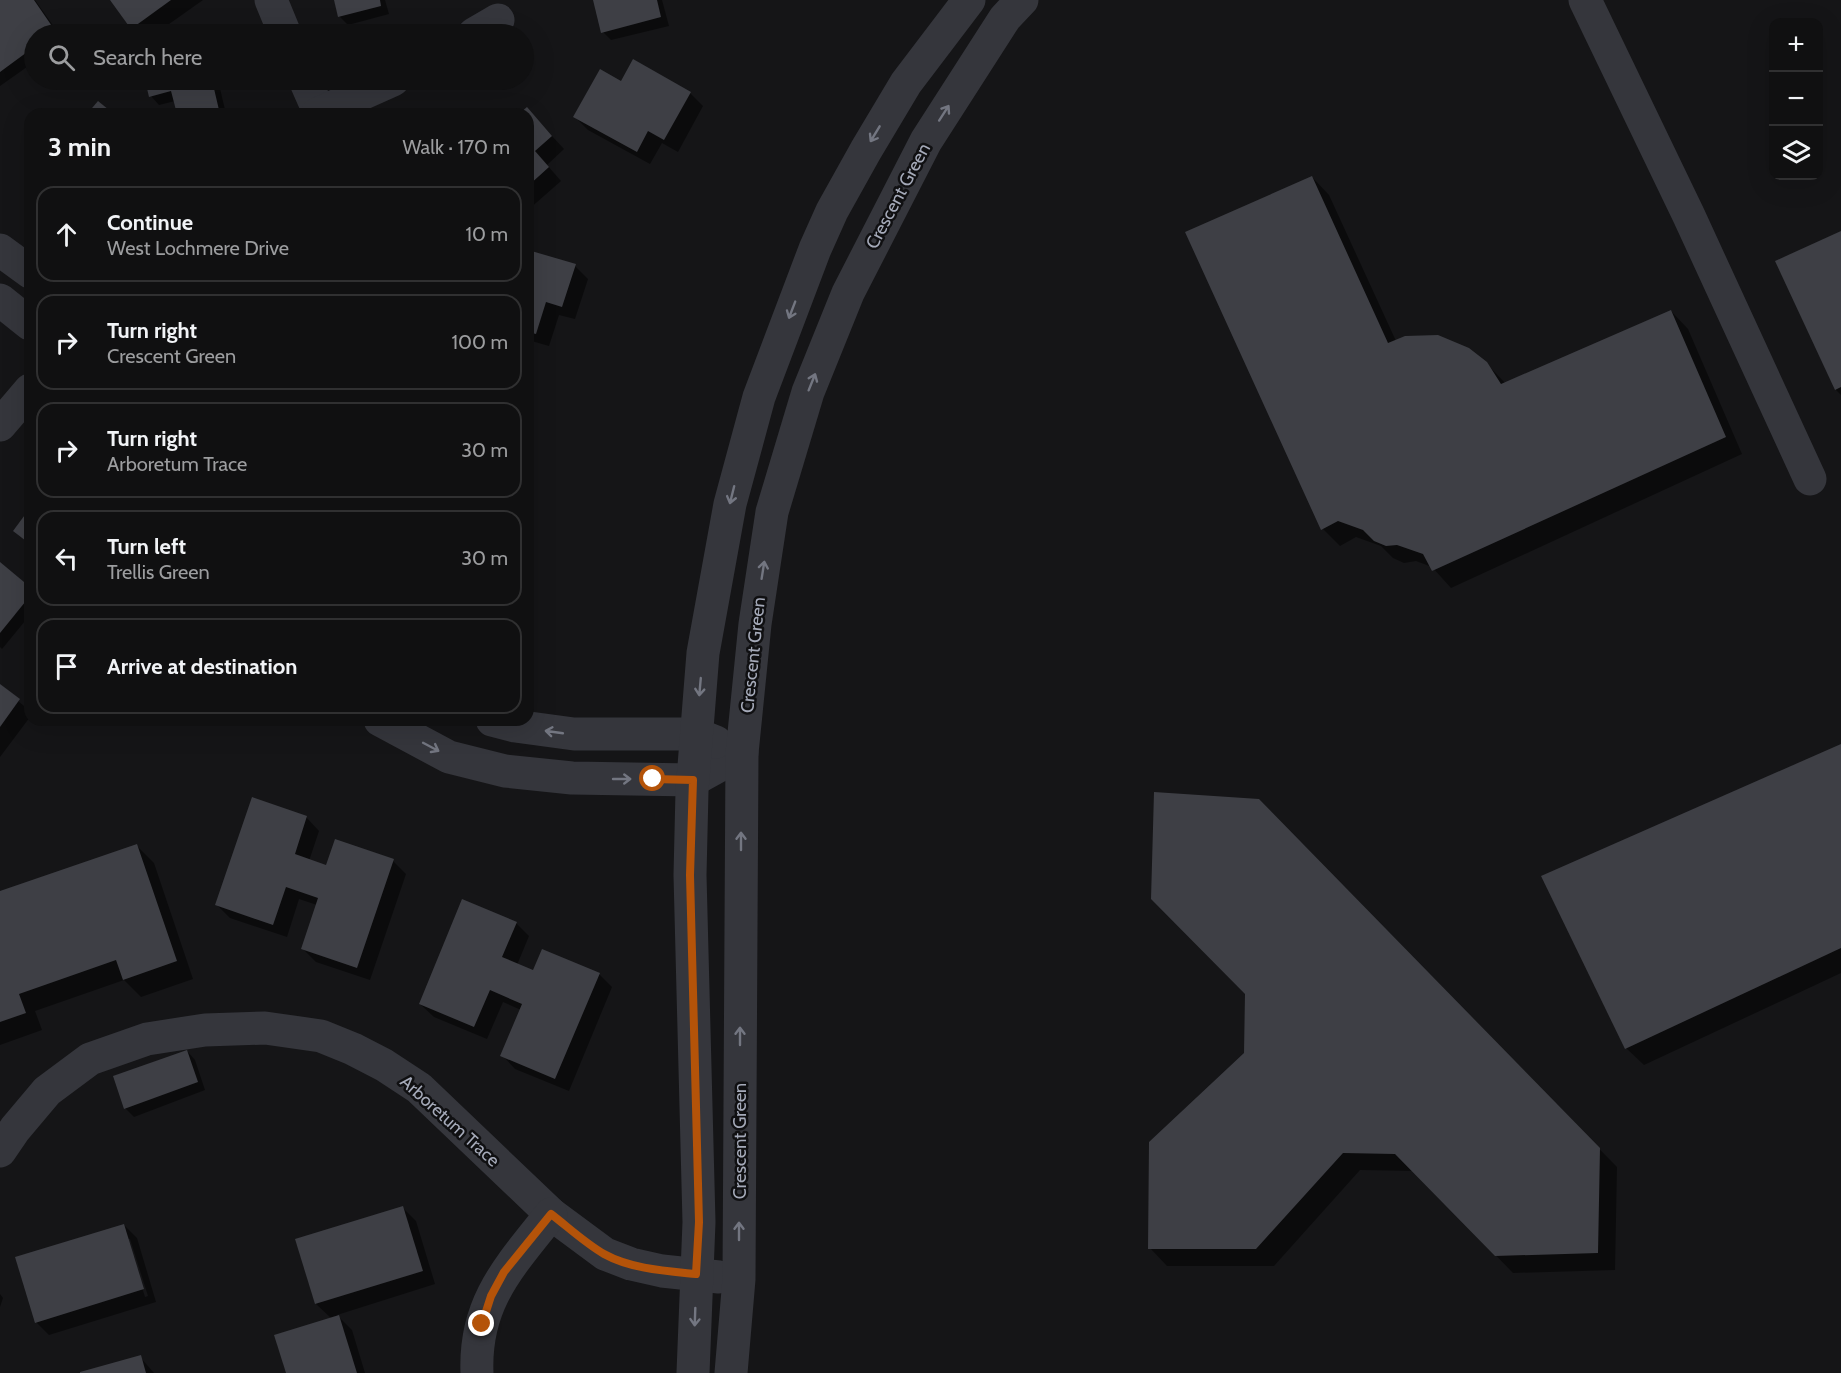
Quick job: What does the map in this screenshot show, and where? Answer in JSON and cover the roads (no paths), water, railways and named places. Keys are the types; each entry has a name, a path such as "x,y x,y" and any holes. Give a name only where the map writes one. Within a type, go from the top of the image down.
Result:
{"street":[{"path":"270,0 281,24"},
{"path":"693,1373 699,1200 690,875 693,780 703,653 721,548 743,451 763,387 832,210 906,83 969,0"},
{"name":"Crescent Green","path":"731,1373 739,1279 742,753 754,624 772,512 808,392 848,293 926,141 1005,18 1022,0"},
{"path":"1585,0 1684,205 1810,479"},
{"path":"309,90 317,108"},
{"path":"332,108 371,90"},
{"path":"0,250 24,268"},
{"path":"0,300 24,319"},
{"path":"0,425 24,397"},
{"path":"391,726 449,757 505,771 572,778 693,780 742,753"},
{"path":"515,726 574,734 696,734 742,753"},
{"name":"Arboretum Trace","path":"0,1150 47,1091 90,1059 147,1039 205,1030 265,1028 321,1036 384,1065 419,1088 551,1214 605,1254 631,1264 662,1271 739,1279"},
{"path":"477,1373 476,1361 482,1324 491,1296 504,1272 551,1214"}]}
